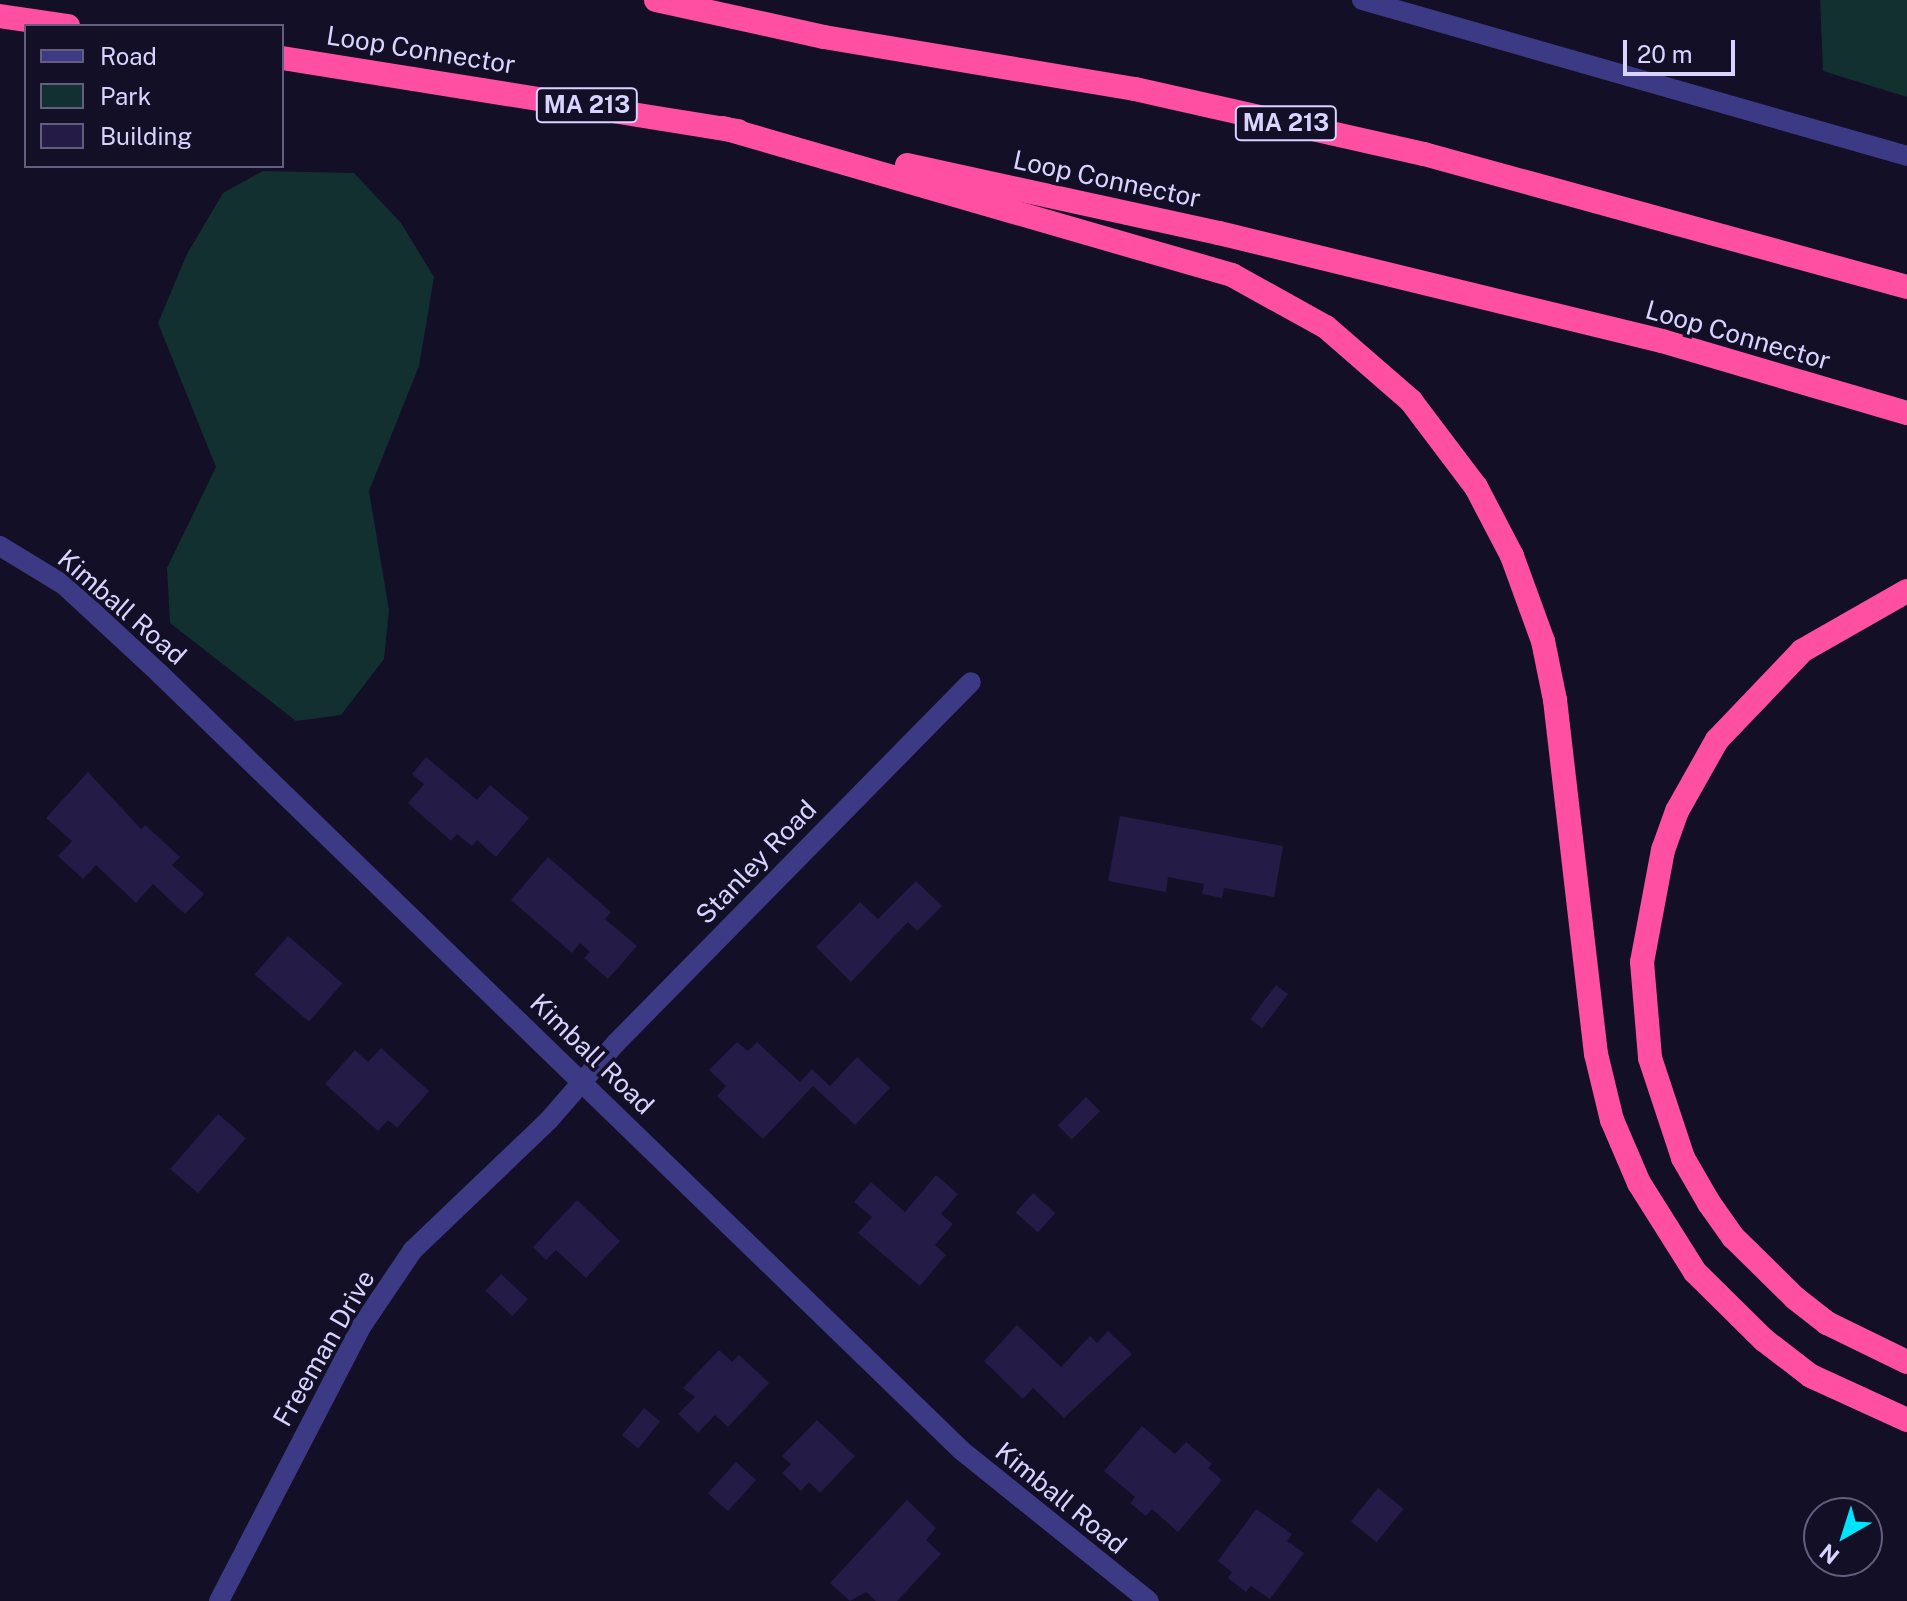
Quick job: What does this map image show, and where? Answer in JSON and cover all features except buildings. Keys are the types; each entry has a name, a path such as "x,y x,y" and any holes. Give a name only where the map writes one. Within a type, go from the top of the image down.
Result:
{"highway":[{"name":"MA 213","path":"656,0 824,37 1135,89 1424,154 1907,287"},
{"path":"0,16 54,24"},
{"name":"Loop Connector","path":"284,58 723,128 1235,236 1662,341 1907,413"},
{"path":"723,128 1232,275 1326,327 1411,401 1476,487 1512,556 1543,641 1555,700 1596,1054 1612,1120 1639,1183 1695,1272 1764,1340 1823,1383 1907,1420"},
{"path":"1907,591 1802,651 1717,740 1683,798 1663,850 1642,962 1650,1058 1683,1158 1709,1203 1733,1237 1795,1298 1827,1323 1907,1362"}],"street":[{"path":"1362,0 1907,156"},
{"name":"Kimball Road","path":"0,546 64,585 583,1082 961,1450 1149,1601"},
{"name":"Stanley Road","path":"583,1082 971,682"},
{"name":"Freeman Drive","path":"219,1601 361,1327 413,1250 583,1082"}],"green space":[{"path":"1820,0 1907,0 1907,97 1823,71"},
{"path":"263,171 354,173 401,223 434,277 419,366 369,491 389,610 384,659 341,715 296,721 170,623 167,568 216,467 158,323 187,254 223,193"}]}
